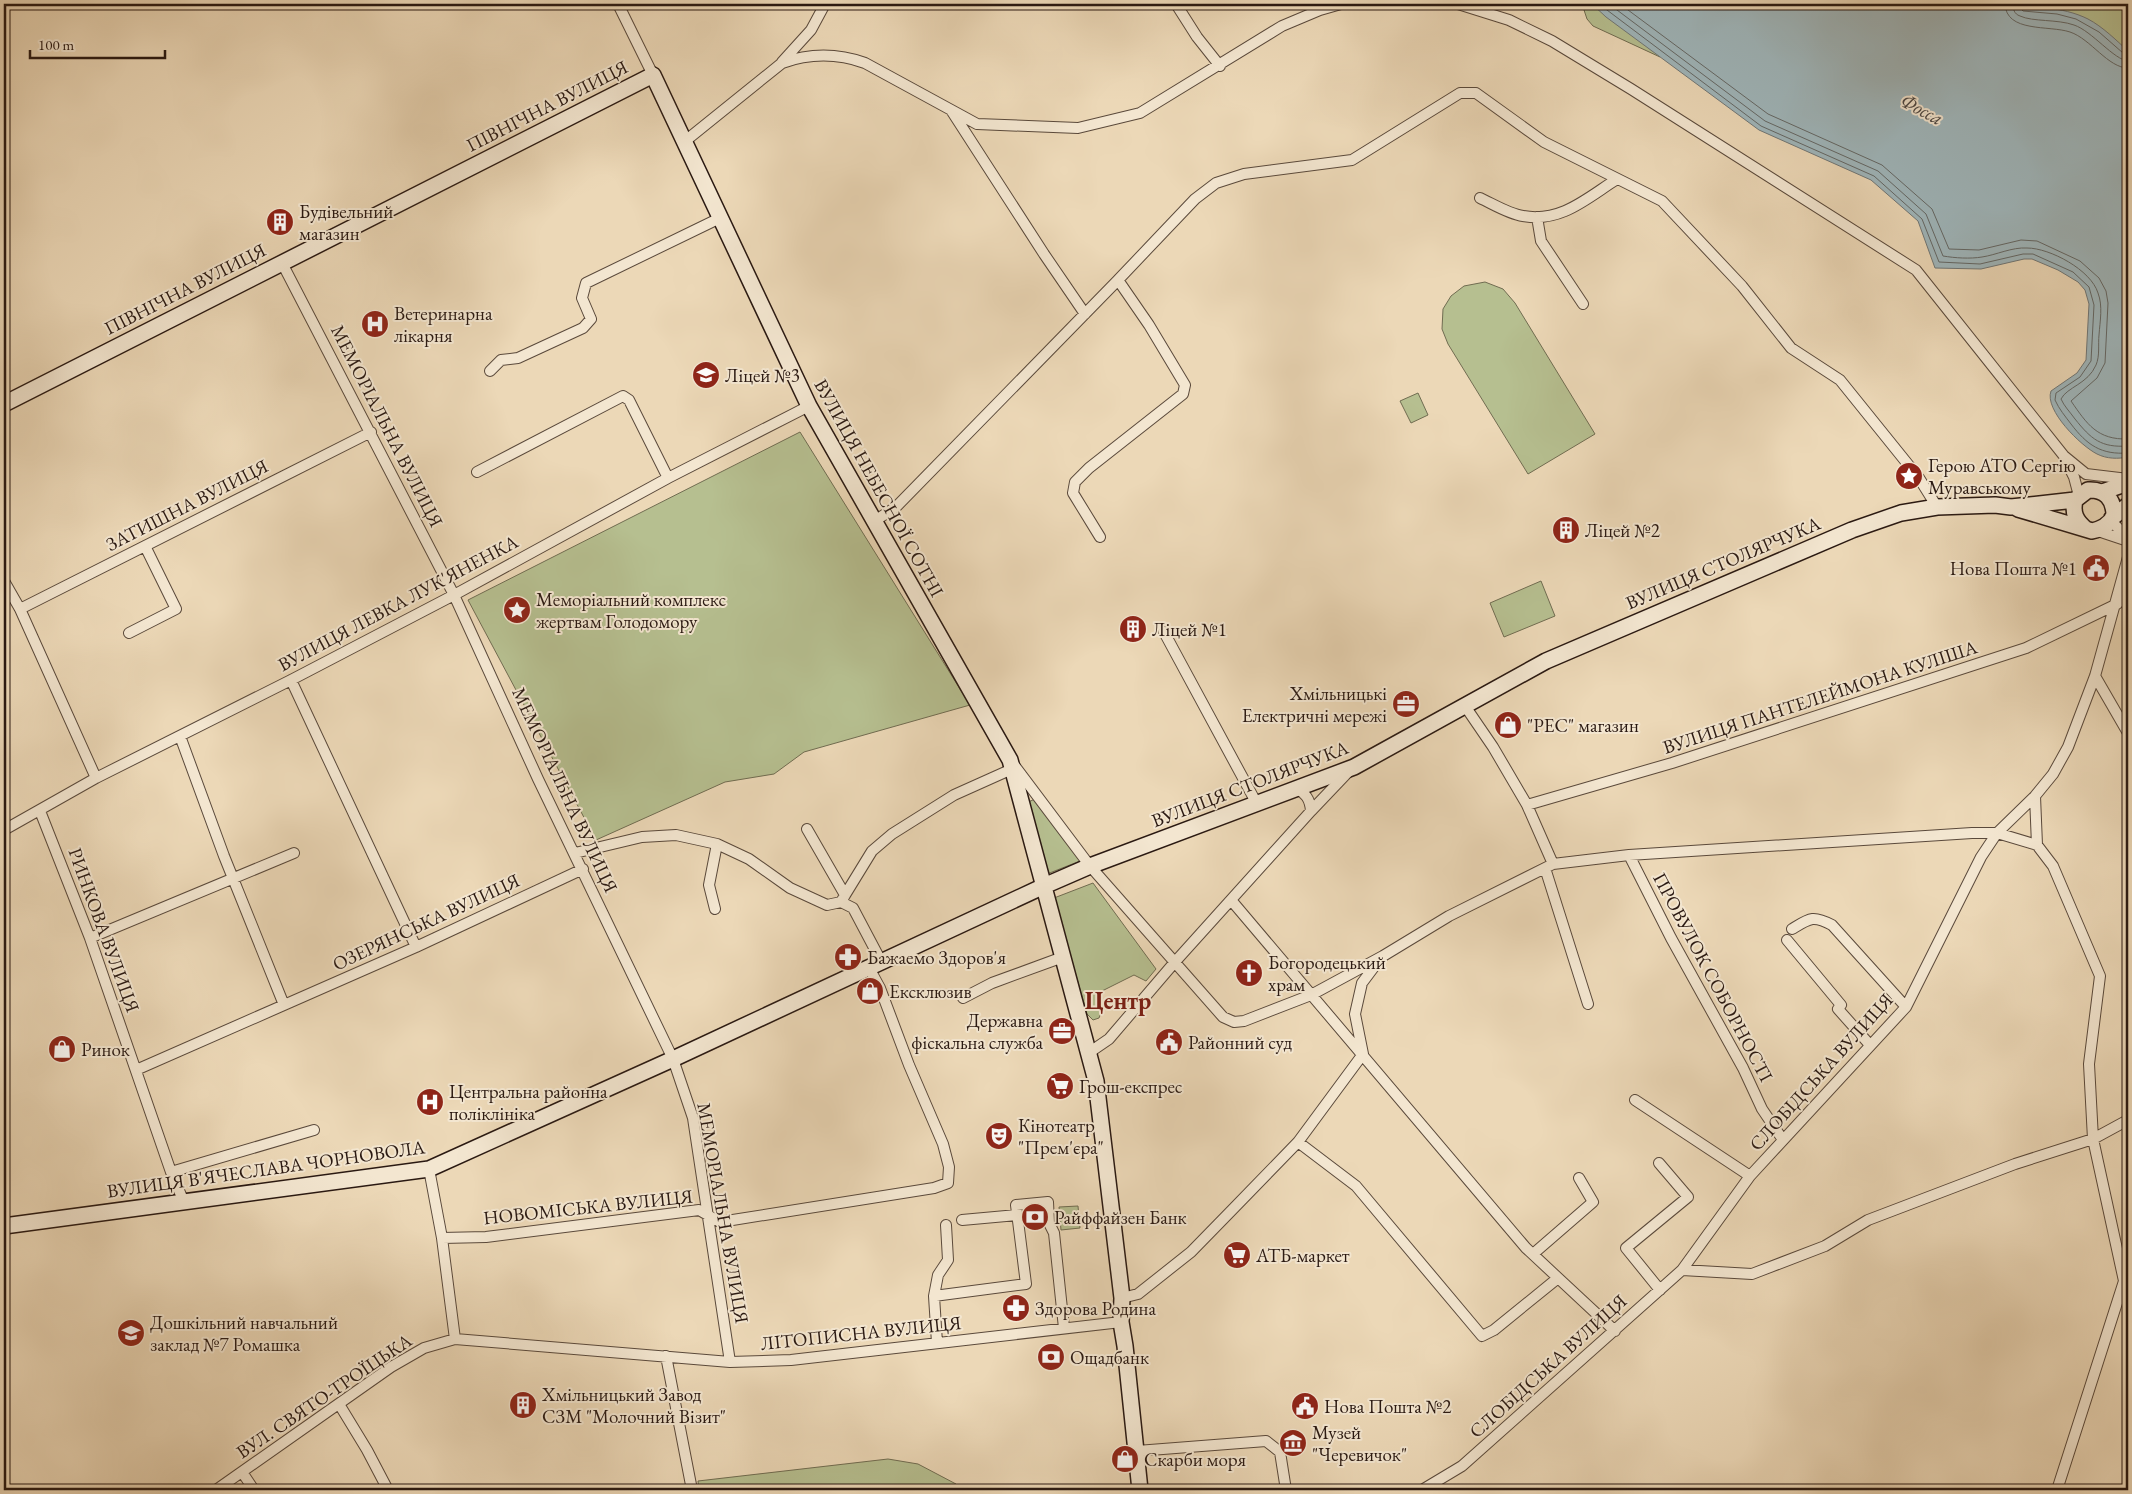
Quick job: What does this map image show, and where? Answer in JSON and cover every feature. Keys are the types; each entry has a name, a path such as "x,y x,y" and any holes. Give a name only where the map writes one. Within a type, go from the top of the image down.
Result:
{"street":[{"name":"ВУЛИЦЯ НЕБЕСНОЇ СОТНІ","path":"618,4 809,406 1011,765 1090,1052 1096,1081 1122,1298 1121,1322 1140,1490"},
{"path":"684,142 782,63 811,30 825,4"},
{"path":"1176,4 1220,66"},
{"path":"782,63 796,58 823,55 851,58 888,74 977,124 1078,128 1140,114 1282,26 1320,10 1341,4"},
{"path":"1458,4 1501,17 1552,41 1916,270 2064,456 2086,474 2128,479"},
{"name":"ПІВНІЧНА ВУЛИЦЯ","path":"4,404 653,75"},
{"path":"873,522 896,507 1118,280 1194,199 1216,183 1244,174 1352,160 1460,93 1476,93 1544,142 1662,201 1742,286 1791,348 1840,380 1919,478 1936,507"},
{"path":"950,109 1085,314"},
{"path":"1480,198 1521,216 1537,217 1563,214 1617,179"},
{"path":"1537,217 1541,241 1583,304"},
{"path":"490,371 501,360 518,358 583,328 591,319 582,298 586,283 720,218"},
{"name":"МЕМОРІАЛЬНА ВУЛИЦЯ","path":"282,263 454,595 538,779 673,1060 693,1118 730,1362"},
{"path":"1100,537 1073,493 1075,482 1089,468 1183,394 1185,384 1149,325 1118,280"},
{"path":"477,472 623,396 629,400 668,478"},
{"name":"ВУЛИЦЯ ЛЕВКА ЛУК'ЯНЕНКА","path":"4,830 40,812 96,778 454,595 668,478 809,406"},
{"name":"ЗАТИШНА ВУЛИЦЯ","path":"20,609 370,432"},
{"path":"2064,456 2074,477 2077,498 2074,514 2077,520 2091,530 2104,527 2128,505"},
{"path":"2102,492 2128,483"},
{"path":"2011,507 2077,498 2088,490 2102,492 2109,496 2112,502 2114,508 2112,520 2128,540"},
{"name":"ВУЛИЦЯ СТОЛЯРЧУКА","path":"1044,886 1090,866 1354,766 1546,661 1852,530 1901,513 1936,507 2011,507"},
{"path":"2011,507 2128,540"},
{"path":"129,633 176,609 145,546"},
{"name":"СЛОБІДСЬКА ВУЛИЦЯ","path":"1422,1490 1462,1466 1682,1270 1750,1176 1906,1007 1981,857 1997,832 2035,796 2053,774 2068,747 2095,676 2118,600 2128,557"},
{"path":"4,581 20,609 96,778"},
{"path":"2118,600 2128,606"},
{"name":"ВУЛИЦЯ ПАНТЕЛЕЙМОНА КУЛІША","path":"1527,805 1672,763 2026,648 2118,600"},
{"path":"1164,632 1257,804"},
{"path":"2095,676 2128,732"},
{"path":"291,680 416,946"},
{"path":"1465,706 1493,747 1527,805 1549,866 1588,1004"},
{"path":"180,736 233,878 284,1005"},
{"path":"575,853 642,837 676,835 717,844 749,859 790,888 827,905 843,898 872,851 892,834 954,795 1011,765 1090,866 1174,963 1223,1017 1234,1022 1244,1022 1311,995 1383,956 1449,916 1549,866 1629,855 1997,832 2037,845 2054,866 2100,976 2090,1064 2093,1139 2126,1282 2056,1490"},
{"path":"1090,1052 1109,1040 1174,963 1354,766"},
{"path":"1296,788 1305,793 1310,801 1311,811"},
{"path":"2035,796 2037,845"},
{"name":"РИНКОВА ВУЛИЦЯ","path":"40,812 90,938 171,1172 184,1202"},
{"path":"807,829 843,898 853,908 874,964"},
{"path":"715,909 709,886 717,844"},
{"path":"90,938 294,853"},
{"name":"ПРОВУЛОК СОБОРНОСТІ","path":"1629,855 1671,938 1744,1068 1762,1109 1783,1140"},
{"name":"ОЗЕРЯНСЬКА ВУЛИЦЯ","path":"136,1070 416,946 582,869"},
{"name":"ВУЛИЦЯ В'ЯЧЕСЛАВА ЧОРНОВОЛА","path":"4,1226 429,1169 673,1060 874,964 1044,886"},
{"path":"1232,900 1533,1254 1615,1330"},
{"path":"1792,929 1809,918 1819,918 1832,925 1906,1007"},
{"path":"1787,940 1842,1005 1838,1009 1870,1045"},
{"path":"1122,1298 1138,1294 1191,1252 1298,1142 1363,1054 1355,1014 1362,983 1383,956"},
{"path":"963,998 992,983 1063,957"},
{"name":"НОВОМІСЬКА ВУЛИЦЯ","path":"442,1238 486,1237 699,1210 720,1222 934,1188 948,1183 949,1167 943,1144 909,1066 880,988 874,964"},
{"path":"1636,1100 1750,1176"},
{"path":"1682,1270 1752,1274 1825,1246 1868,1220 1945,1189 2093,1139 2128,1120"},
{"path":"171,1172 314,1130"},
{"path":"1298,1142 1356,1186 1482,1336 1494,1330 1558,1278"},
{"path":"1659,1163 1688,1197 1626,1248 1660,1290"},
{"path":"429,1169 442,1238 455,1339"},
{"path":"1533,1254 1593,1202 1579,1178"},
{"path":"934,1296 1026,1284 1016,1205 1048,1202 1049,1223 1054,1233 1064,1328"},
{"path":"962,1220 1016,1215"},
{"path":"936,1343 934,1296 938,1275 948,1260 946,1225"},
{"name":"ЛІТОПИСНА ВУЛИЦЯ","path":"455,1339 730,1362 791,1360 1121,1322"},
{"name":"ВУЛ. СВЯТО-ТРОЇЦЬКА","path":"216,1490 391,1367 424,1348 455,1339"},
{"path":"666,1356 692,1490"},
{"path":"339,1404 367,1450 388,1490"},
{"path":"1137,1451 1266,1440 1280,1452 1286,1490"},
{"path":"242,1472 254,1490"}],"green space":[{"path":"1582,4 1623,4 1660,57 1593,26 1587,19"},
{"path":"2037,4 2125,4 2128,13 2128,58 2058,9 2029,7"},
{"path":"1485,282 1503,289 1515,303 1595,434 1528,474 1448,344 1442,329 1443,309 1451,296 1464,286"},
{"path":"1418,393 1428,415 1411,423 1400,401"},
{"path":"800,432 970,705 804,752 774,774 725,782 596,840 468,600"},
{"path":"1541,581 1555,616 1504,637 1490,603"},
{"path":"1035,799 1080,861 1047,874 1026,803"},
{"path":"1093,883 1156,969 1146,981 1134,975 1098,993 1103,1008 1099,1018 1093,1020 1087,1014 1054,898"},
{"path":"1078,1206 1080,1228 1061,1230 1059,1207"},
{"path":"888,1459 918,1464 956,1484 962,1490 699,1490 698,1481"}],"water":[{"name":"Фосса","path":"1592,4 2003,4 2068,12 2088,19 2109,34 2128,51 2128,457 2109,458 2090,450 2065,427 2053,408 2050,399 2051,391 2077,373 2086,360 2089,304 2085,290 2078,282 2058,270 2032,259 2024,259 1981,269 1935,268 1918,221 1871,180 1759,130 1606,17"}],"place":[{"name":"Будівельний магазин","path":"280,222"},
{"name":"Ветеринарна лікарня","path":"375,324"},
{"name":"Ліцей №3","path":"706,375"},
{"name":"Герою АТО Сергію Муравському","path":"1909,476"},
{"name":"Ліцей №2","path":"1566,530"},
{"name":"Нова Пошта №1","path":"2096,568"},
{"name":"Меморіальний комплекс жертвам Голодомору","path":"517,610"},
{"name":"Ліцей №1","path":"1133,629"},
{"name":"Хмільницькі Електричні мережі","path":"1406,704"},
{"name":"\"РЕС\" магазин","path":"1508,725"},
{"name":"Бажаемо Здоров'я","path":"848,957"},
{"name":"Богородецький храм","path":"1249,973"},
{"name":"Ексклюзив","path":"870,991"},
{"name":"Державна фіскальна служба","path":"1062,1031"},
{"name":"Районний суд","path":"1169,1042"},
{"name":"Ринок","path":"62,1049"},
{"name":"Грош-експрес","path":"1060,1086"},
{"name":"Центральна районна поліклініка","path":"430,1102"},
{"name":"Кінотеатр \"Прем'єра\"","path":"999,1136"},
{"name":"Райффайзен Банк","path":"1035,1217"},
{"name":"АТБ-маркет","path":"1237,1255"},
{"name":"Здорова Родина","path":"1016,1308"},
{"name":"Дошкільний навчальний заклад №7 Ромашка","path":"131,1333"},
{"name":"Ощадбанк","path":"1051,1357"},
{"name":"Хмільницький Завод СЗМ \"Молочний Візит\"","path":"523,1405"},
{"name":"Нова Пошта №2","path":"1305,1406"},
{"name":"Музей \"Черевичок\"","path":"1293,1443"},
{"name":"Скарби моря","path":"1125,1459"}],"district":[{"name":"Центр","path":"1118,1000"}]}
